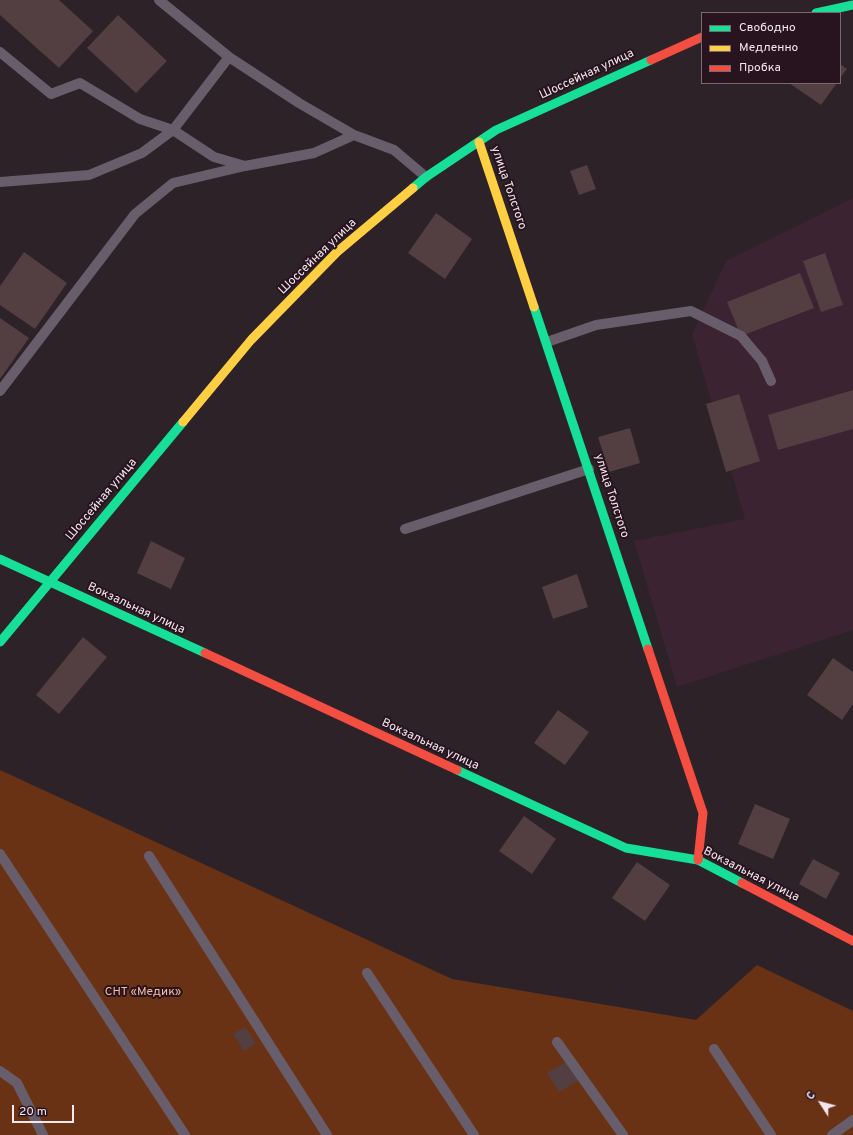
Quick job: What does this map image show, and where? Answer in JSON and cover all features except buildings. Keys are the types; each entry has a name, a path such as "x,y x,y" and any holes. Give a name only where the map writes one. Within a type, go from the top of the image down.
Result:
{"street":[{"path":"821,12 853,5"},
{"name":"Шоссейная улица","path":"0,642 251,340 337,252 426,177 496,130 701,37"},
{"name":"улица Толстого","path":"479,142 703,813 698,860"},
{"name":"Вокзальная улица","path":"0,559 626,848 698,860 853,941"}],"lane":[{"path":"159,0 230,57 299,103 354,135 394,150 426,177"},
{"path":"0,52 51,94 80,83 140,119 173,130 214,157 245,166"},
{"path":"0,182 89,175 142,153 173,130 230,57"},
{"path":"0,392 135,214 173,183 245,166 314,153 354,135"},
{"path":"547,342 596,325 691,311 741,336 762,361 771,380"},
{"path":"405,529 589,469"},
{"path":"0,854 185,1135"},
{"path":"149,856 328,1135"},
{"path":"367,973 474,1135"},
{"path":"557,1042 623,1135"},
{"path":"714,1049 771,1135"},
{"path":"0,1072 16,1082 43,1135"},
{"path":"832,1135 853,1120"}],"shaded area":[{"path":"853,198 853,630 677,687 634,541 745,519 692,334 726,261"}],"green space":[{"name":"СНТ «Медик»","path":"0,770 452,979 696,1020 757,965 853,1011 853,1135 0,1135"}],"traffic: fast":[{"path":"821,12 853,5"},
{"path":"413,188 426,177 496,130 651,60"},
{"path":"534,307 648,649"},
{"path":"0,642 183,422"},
{"path":"0,559 205,653"},
{"path":"457,770 626,848 698,860 742,883"}],"traffic: slow":[{"path":"479,142 534,307"},
{"path":"183,422 251,340 337,252 413,188"}],"traffic: jam":[{"path":"651,60 701,37"},
{"path":"648,649 703,813 698,860"},
{"path":"205,653 457,770"},
{"path":"742,883 853,941"}]}
